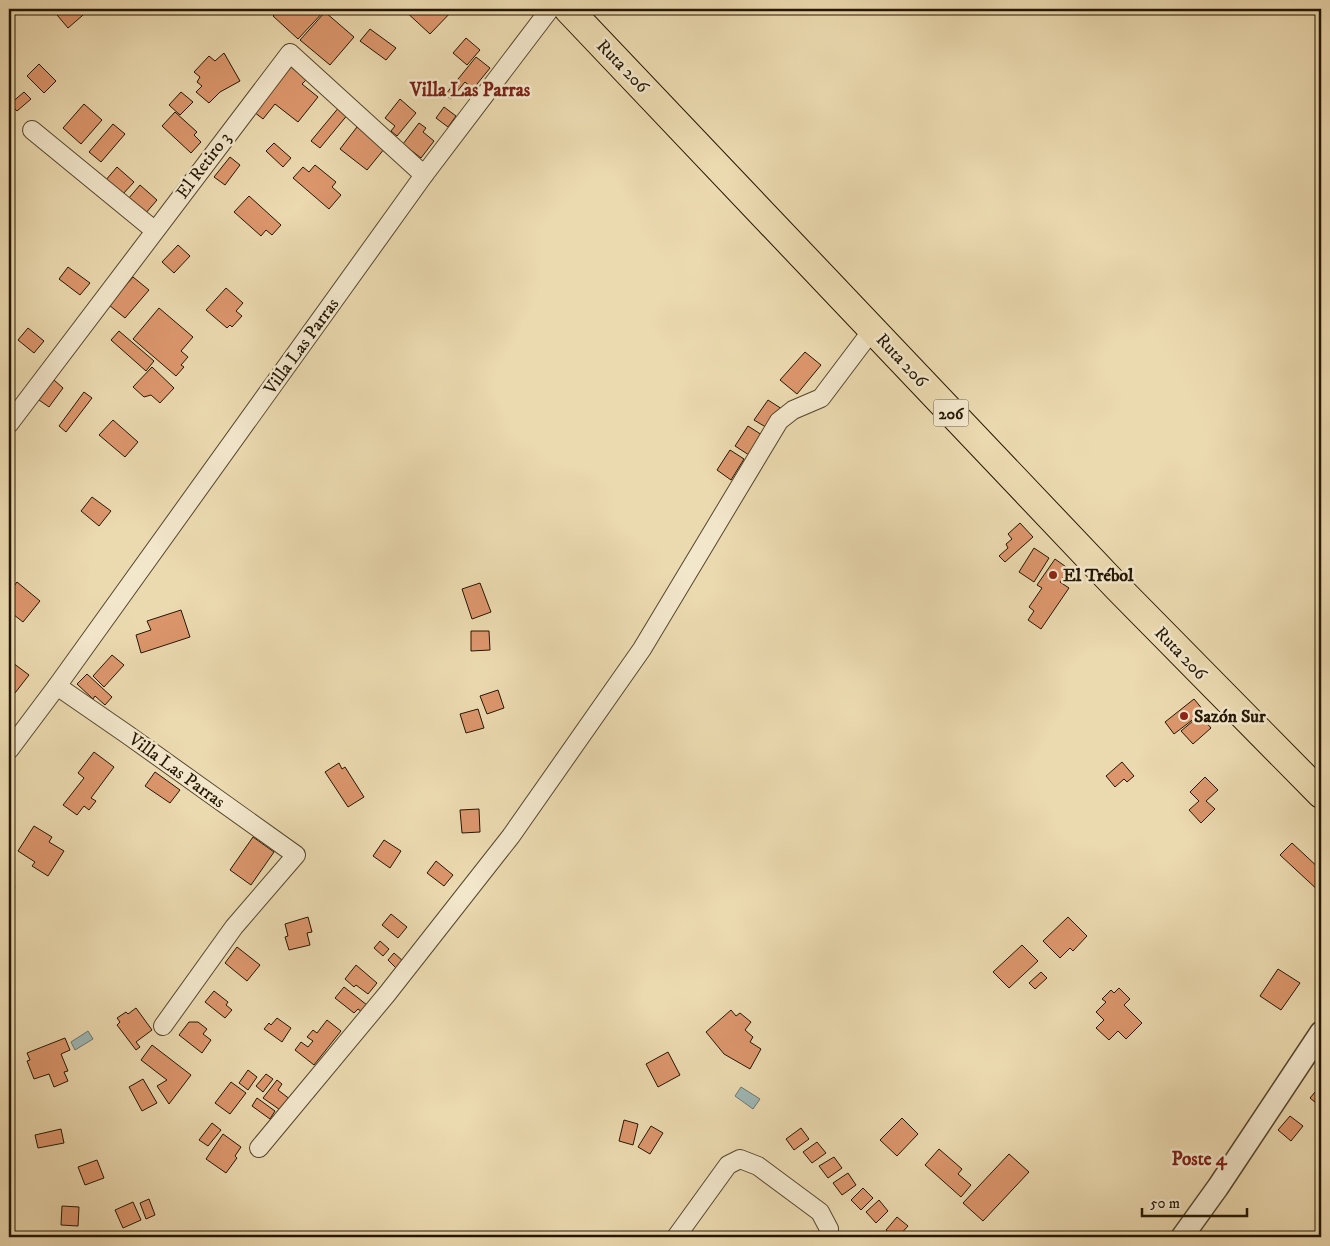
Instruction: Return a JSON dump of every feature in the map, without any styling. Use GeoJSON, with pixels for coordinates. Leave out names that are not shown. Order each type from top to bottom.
{"type":"FeatureCollection","features":[{"type":"Feature","properties":{"kind":"highway","name":"Ruta 206"},"geometry":{"type":"LineString","coordinates":[[568,9],[1124,594],[1321,794]]}},
{"type":"Feature","properties":{"kind":"street","name":"Villa Las Parras"},"geometry":{"type":"LineString","coordinates":[[9,750],[424,175],[550,9]]}},
{"type":"Feature","properties":{"kind":"street","name":"El Retiro 3"},"geometry":{"type":"LineString","coordinates":[[9,424],[154,230],[290,53],[424,175]]}},
{"type":"Feature","properties":{"kind":"street"},"geometry":{"type":"LineString","coordinates":[[32,130],[154,230]]}},
{"type":"Feature","properties":{"kind":"street"},"geometry":{"type":"LineString","coordinates":[[259,1148],[388,994],[511,836],[642,649],[779,421],[793,410],[821,398],[873,329]]}},
{"type":"Feature","properties":{"kind":"street","name":"Villa Las Parras"},"geometry":{"type":"LineString","coordinates":[[57,686],[128,734],[296,855],[234,927],[163,1026]]}},
{"type":"Feature","properties":{"kind":"street"},"geometry":{"type":"LineString","coordinates":[[1182,1237],[1218,1187],[1321,1032]]}},
{"type":"Feature","properties":{"kind":"street"},"geometry":{"type":"LineString","coordinates":[[676,1237],[728,1166],[740,1159],[758,1166],[820,1212],[829,1229],[829,1237]]}},
{"type":"Feature","properties":{"kind":"water"},"geometry":{"type":"Polygon","coordinates":[[[88,1031],[93,1039],[75,1050],[71,1042],[88,1031]]]}},
{"type":"Feature","properties":{"kind":"water"},"geometry":{"type":"Polygon","coordinates":[[[741,1087],[760,1099],[753,1109],[735,1096],[741,1087]]]}},
{"type":"Feature","properties":{"kind":"building"},"geometry":{"type":"Polygon","coordinates":[[[52,9],[90,9],[68,28],[52,9]]]}},
{"type":"Feature","properties":{"kind":"building"},"geometry":{"type":"Polygon","coordinates":[[[280,9],[326,9],[298,39],[273,16],[280,9]]]}},
{"type":"Feature","properties":{"kind":"building"},"geometry":{"type":"Polygon","coordinates":[[[403,9],[454,9],[430,34],[403,9]]]}},
{"type":"Feature","properties":{"kind":"building"},"geometry":{"type":"Polygon","coordinates":[[[325,12],[354,37],[330,65],[300,40],[325,12]]]}},
{"type":"Feature","properties":{"kind":"building"},"geometry":{"type":"Polygon","coordinates":[[[370,29],[396,48],[386,60],[360,41],[370,29]]]}},
{"type":"Feature","properties":{"kind":"building"},"geometry":{"type":"Polygon","coordinates":[[[466,38],[480,50],[467,65],[453,53],[466,38]]]}},
{"type":"Feature","properties":{"kind":"building"},"geometry":{"type":"Polygon","coordinates":[[[224,53],[240,81],[220,92],[209,103],[196,92],[202,86],[197,82],[200,77],[194,72],[209,56],[215,61],[224,53]]]}},
{"type":"Feature","properties":{"kind":"building"},"geometry":{"type":"Polygon","coordinates":[[[476,57],[490,68],[473,89],[465,82],[451,99],[445,95],[476,57]]]}},
{"type":"Feature","properties":{"kind":"building"},"geometry":{"type":"Polygon","coordinates":[[[39,64],[56,81],[44,93],[27,76],[39,64]]]}},
{"type":"Feature","properties":{"kind":"building"},"geometry":{"type":"Polygon","coordinates":[[[291,67],[307,79],[302,84],[318,97],[298,122],[275,104],[263,119],[254,112],[291,67]]]}},
{"type":"Feature","properties":{"kind":"building"},"geometry":{"type":"Polygon","coordinates":[[[24,92],[31,99],[17,111],[10,104],[24,92]]]}},
{"type":"Feature","properties":{"kind":"building"},"geometry":{"type":"Polygon","coordinates":[[[181,92],[193,102],[180,115],[169,105],[181,92]]]}},
{"type":"Feature","properties":{"kind":"building"},"geometry":{"type":"Polygon","coordinates":[[[400,99],[416,113],[397,136],[391,131],[395,126],[385,118],[400,99]]]}},
{"type":"Feature","properties":{"kind":"building"},"geometry":{"type":"Polygon","coordinates":[[[84,104],[102,120],[81,144],[63,128],[84,104]]]}},
{"type":"Feature","properties":{"kind":"building"},"geometry":{"type":"Polygon","coordinates":[[[340,106],[349,113],[320,148],[311,141],[340,106]]]}},
{"type":"Feature","properties":{"kind":"building"},"geometry":{"type":"Polygon","coordinates":[[[444,107],[456,116],[448,127],[436,118],[444,107]]]}},
{"type":"Feature","properties":{"kind":"building"},"geometry":{"type":"Polygon","coordinates":[[[175,112],[197,132],[194,135],[201,142],[191,153],[162,126],[175,112]]]}},
{"type":"Feature","properties":{"kind":"building"},"geometry":{"type":"Polygon","coordinates":[[[419,123],[426,128],[423,132],[434,141],[421,158],[403,144],[419,123]]]}},
{"type":"Feature","properties":{"kind":"building"},"geometry":{"type":"Polygon","coordinates":[[[113,124],[125,134],[101,162],[89,152],[113,124]]]}},
{"type":"Feature","properties":{"kind":"building"},"geometry":{"type":"Polygon","coordinates":[[[357,127],[385,148],[367,170],[340,149],[357,127]]]}},
{"type":"Feature","properties":{"kind":"building"},"geometry":{"type":"Polygon","coordinates":[[[274,143],[291,158],[283,167],[266,151],[274,143]]]}},
{"type":"Feature","properties":{"kind":"building"},"geometry":{"type":"Polygon","coordinates":[[[230,157],[240,165],[225,185],[214,177],[230,157]]]}},
{"type":"Feature","properties":{"kind":"building"},"geometry":{"type":"Polygon","coordinates":[[[315,165],[336,182],[332,187],[341,195],[329,209],[293,178],[303,167],[309,172],[315,165]]]}},
{"type":"Feature","properties":{"kind":"building"},"geometry":{"type":"Polygon","coordinates":[[[117,167],[134,182],[122,195],[105,181],[117,167]]]}},
{"type":"Feature","properties":{"kind":"building"},"geometry":{"type":"Polygon","coordinates":[[[140,185],[157,200],[145,214],[128,199],[140,185]]]}},
{"type":"Feature","properties":{"kind":"building"},"geometry":{"type":"Polygon","coordinates":[[[249,196],[281,225],[272,235],[266,230],[261,236],[234,212],[249,196]]]}},
{"type":"Feature","properties":{"kind":"building"},"geometry":{"type":"Polygon","coordinates":[[[178,245],[190,256],[174,273],[162,262],[178,245]]]}},
{"type":"Feature","properties":{"kind":"building"},"geometry":{"type":"Polygon","coordinates":[[[68,267],[90,283],[80,295],[59,279],[68,267]]]}},
{"type":"Feature","properties":{"kind":"building"},"geometry":{"type":"Polygon","coordinates":[[[133,277],[149,290],[125,318],[109,305],[133,277]]]}},
{"type":"Feature","properties":{"kind":"building"},"geometry":{"type":"Polygon","coordinates":[[[226,288],[243,303],[236,311],[242,316],[232,327],[230,325],[227,328],[206,310],[226,288]]]}},
{"type":"Feature","properties":{"kind":"building"},"geometry":{"type":"Polygon","coordinates":[[[159,308],[193,337],[181,351],[188,357],[181,365],[184,367],[176,376],[133,339],[159,308]]]}},
{"type":"Feature","properties":{"kind":"building"},"geometry":{"type":"Polygon","coordinates":[[[28,328],[44,341],[34,353],[18,340],[28,328]]]}},
{"type":"Feature","properties":{"kind":"building"},"geometry":{"type":"Polygon","coordinates":[[[119,331],[154,361],[146,371],[111,340],[119,331]]]}},
{"type":"Feature","properties":{"kind":"building"},"geometry":{"type":"Polygon","coordinates":[[[805,352],[821,365],[797,394],[780,380],[805,352]]]}},
{"type":"Feature","properties":{"kind":"building"},"geometry":{"type":"Polygon","coordinates":[[[152,367],[174,388],[160,403],[151,395],[144,397],[133,387],[152,367]]]}},
{"type":"Feature","properties":{"kind":"building"},"geometry":{"type":"Polygon","coordinates":[[[54,380],[63,388],[49,407],[39,400],[54,380]]]}},
{"type":"Feature","properties":{"kind":"building"},"geometry":{"type":"Polygon","coordinates":[[[84,392],[92,398],[66,432],[59,426],[84,392]]]}},
{"type":"Feature","properties":{"kind":"building"},"geometry":{"type":"Polygon","coordinates":[[[768,400],[782,409],[769,429],[754,420],[768,400]]]}},
{"type":"Feature","properties":{"kind":"building"},"geometry":{"type":"Polygon","coordinates":[[[113,420],[138,442],[125,457],[99,435],[113,420]]]}},
{"type":"Feature","properties":{"kind":"building"},"geometry":{"type":"Polygon","coordinates":[[[748,426],[762,435],[749,455],[735,446],[748,426]]]}},
{"type":"Feature","properties":{"kind":"building"},"geometry":{"type":"Polygon","coordinates":[[[730,450],[744,459],[731,480],[717,470],[730,450]]]}},
{"type":"Feature","properties":{"kind":"building"},"geometry":{"type":"Polygon","coordinates":[[[92,497],[111,511],[99,526],[81,511],[92,497]]]}},
{"type":"Feature","properties":{"kind":"building"},"geometry":{"type":"Polygon","coordinates":[[[1020,523],[1033,537],[1005,562],[999,556],[1008,548],[1006,544],[1012,539],[1008,534],[1020,523]]]}},
{"type":"Feature","properties":{"kind":"building"},"geometry":{"type":"Polygon","coordinates":[[[1034,548],[1049,558],[1034,582],[1019,572],[1034,548]]]}},
{"type":"Feature","properties":{"kind":"building"},"geometry":{"type":"Polygon","coordinates":[[[1055,559],[1069,569],[1060,582],[1069,588],[1041,629],[1028,620],[1034,611],[1029,607],[1042,588],[1037,585],[1055,559]]]}},
{"type":"Feature","properties":{"kind":"building"},"geometry":{"type":"Polygon","coordinates":[[[9,582],[14,586],[17,582],[40,601],[23,622],[9,611],[9,582]]]}},
{"type":"Feature","properties":{"kind":"building"},"geometry":{"type":"Polygon","coordinates":[[[480,583],[491,612],[472,619],[462,589],[480,583]]]}},
{"type":"Feature","properties":{"kind":"building"},"geometry":{"type":"Polygon","coordinates":[[[181,610],[190,637],[141,653],[136,635],[151,630],[147,621],[181,610]]]}},
{"type":"Feature","properties":{"kind":"building"},"geometry":{"type":"Polygon","coordinates":[[[471,631],[489,631],[490,650],[471,651],[471,631]]]}},
{"type":"Feature","properties":{"kind":"building"},"geometry":{"type":"Polygon","coordinates":[[[112,655],[124,665],[104,687],[93,676],[112,655]]]}},
{"type":"Feature","properties":{"kind":"building"},"geometry":{"type":"Polygon","coordinates":[[[9,660],[29,675],[15,693],[12,692],[9,696],[9,660]]]}},
{"type":"Feature","properties":{"kind":"building"},"geometry":{"type":"Polygon","coordinates":[[[87,674],[112,697],[105,705],[95,696],[93,699],[77,684],[87,674]]]}},
{"type":"Feature","properties":{"kind":"building"},"geometry":{"type":"Polygon","coordinates":[[[498,690],[504,708],[487,714],[480,696],[498,690]]]}},
{"type":"Feature","properties":{"kind":"building","name":"Sazón Sur"},"geometry":{"type":"Polygon","coordinates":[[[1194,699],[1204,711],[1174,734],[1165,722],[1194,699]]]}},
{"type":"Feature","properties":{"kind":"building"},"geometry":{"type":"Polygon","coordinates":[[[478,709],[484,728],[466,733],[460,714],[478,709]]]}},
{"type":"Feature","properties":{"kind":"building"},"geometry":{"type":"Polygon","coordinates":[[[1200,715],[1211,728],[1193,744],[1181,731],[1200,715]]]}},
{"type":"Feature","properties":{"kind":"building"},"geometry":{"type":"Polygon","coordinates":[[[94,752],[114,767],[91,798],[96,801],[89,810],[84,806],[77,815],[63,805],[84,778],[78,773],[94,752]]]}},
{"type":"Feature","properties":{"kind":"building"},"geometry":{"type":"Polygon","coordinates":[[[1122,762],[1134,776],[1127,782],[1124,779],[1115,787],[1106,776],[1122,762]]]}},
{"type":"Feature","properties":{"kind":"building"},"geometry":{"type":"Polygon","coordinates":[[[339,763],[342,769],[345,767],[364,797],[348,807],[325,772],[339,763]]]}},
{"type":"Feature","properties":{"kind":"building"},"geometry":{"type":"Polygon","coordinates":[[[155,772],[180,790],[170,803],[145,786],[155,772]]]}},
{"type":"Feature","properties":{"kind":"building"},"geometry":{"type":"Polygon","coordinates":[[[1205,777],[1218,790],[1206,801],[1215,809],[1201,823],[1189,810],[1199,801],[1190,792],[1205,777]]]}},
{"type":"Feature","properties":{"kind":"building"},"geometry":{"type":"Polygon","coordinates":[[[479,809],[480,832],[462,833],[460,810],[479,809]]]}},
{"type":"Feature","properties":{"kind":"building"},"geometry":{"type":"Polygon","coordinates":[[[34,826],[52,837],[49,842],[64,851],[48,876],[32,866],[35,862],[18,851],[34,826]]]}},
{"type":"Feature","properties":{"kind":"building"},"geometry":{"type":"Polygon","coordinates":[[[253,837],[274,852],[251,885],[230,870],[253,837]]]}},
{"type":"Feature","properties":{"kind":"building"},"geometry":{"type":"Polygon","coordinates":[[[384,840],[401,851],[390,868],[373,856],[384,840]]]}},
{"type":"Feature","properties":{"kind":"building"},"geometry":{"type":"Polygon","coordinates":[[[1292,843],[1321,870],[1321,893],[1280,855],[1292,843]]]}},
{"type":"Feature","properties":{"kind":"building"},"geometry":{"type":"Polygon","coordinates":[[[436,861],[453,875],[444,886],[427,873],[436,861]]]}},
{"type":"Feature","properties":{"kind":"building"},"geometry":{"type":"Polygon","coordinates":[[[9,875],[15,887],[9,890],[9,875]]]}},
{"type":"Feature","properties":{"kind":"building"},"geometry":{"type":"Polygon","coordinates":[[[391,914],[407,927],[398,938],[382,925],[391,914]]]}},
{"type":"Feature","properties":{"kind":"building"},"geometry":{"type":"Polygon","coordinates":[[[308,917],[312,932],[307,933],[310,945],[289,950],[285,937],[288,936],[285,924],[308,917]]]}},
{"type":"Feature","properties":{"kind":"building"},"geometry":{"type":"Polygon","coordinates":[[[1068,917],[1087,936],[1073,951],[1070,948],[1060,958],[1043,941],[1068,917]]]}},
{"type":"Feature","properties":{"kind":"building"},"geometry":{"type":"Polygon","coordinates":[[[380,941],[389,949],[383,956],[374,948],[380,941]]]}},
{"type":"Feature","properties":{"kind":"building"},"geometry":{"type":"Polygon","coordinates":[[[1022,945],[1038,961],[1009,988],[993,972],[1022,945]]]}},
{"type":"Feature","properties":{"kind":"building"},"geometry":{"type":"Polygon","coordinates":[[[237,947],[260,965],[247,981],[225,963],[237,947]]]}},
{"type":"Feature","properties":{"kind":"building"},"geometry":{"type":"Polygon","coordinates":[[[394,953],[403,961],[396,968],[388,960],[394,953]]]}},
{"type":"Feature","properties":{"kind":"building"},"geometry":{"type":"Polygon","coordinates":[[[356,965],[377,983],[368,994],[356,985],[354,987],[345,979],[356,965]]]}},
{"type":"Feature","properties":{"kind":"building"},"geometry":{"type":"Polygon","coordinates":[[[1278,969],[1300,983],[1281,1010],[1260,996],[1278,969]]]}},
{"type":"Feature","properties":{"kind":"building"},"geometry":{"type":"Polygon","coordinates":[[[1041,972],[1047,978],[1035,989],[1029,983],[1041,972]]]}},
{"type":"Feature","properties":{"kind":"building"},"geometry":{"type":"Polygon","coordinates":[[[344,987],[367,1005],[362,1012],[358,1009],[354,1013],[335,998],[344,987]]]}},
{"type":"Feature","properties":{"kind":"building"},"geometry":{"type":"Polygon","coordinates":[[[1119,988],[1130,999],[1124,1005],[1142,1023],[1126,1039],[1118,1031],[1109,1040],[1096,1028],[1104,1020],[1096,1012],[1106,1002],[1102,999],[1111,990],[1114,993],[1119,988]]]}},
{"type":"Feature","properties":{"kind":"building"},"geometry":{"type":"Polygon","coordinates":[[[214,991],[228,1002],[226,1005],[232,1010],[225,1018],[205,1002],[214,991]]]}},
{"type":"Feature","properties":{"kind":"building"},"geometry":{"type":"Polygon","coordinates":[[[136,1008],[152,1030],[136,1042],[140,1047],[136,1050],[117,1025],[120,1022],[117,1018],[126,1012],[128,1014],[136,1008]]]}},
{"type":"Feature","properties":{"kind":"building"},"geometry":{"type":"Polygon","coordinates":[[[731,1010],[736,1016],[740,1013],[751,1022],[745,1030],[753,1037],[750,1042],[761,1049],[750,1069],[724,1054],[706,1032],[731,1010]]]}},
{"type":"Feature","properties":{"kind":"building"},"geometry":{"type":"Polygon","coordinates":[[[277,1018],[291,1028],[282,1042],[264,1029],[277,1018]]]}},
{"type":"Feature","properties":{"kind":"building"},"geometry":{"type":"Polygon","coordinates":[[[327,1020],[341,1031],[314,1065],[295,1050],[301,1042],[308,1047],[313,1041],[307,1037],[313,1030],[317,1033],[327,1020]]]}},
{"type":"Feature","properties":{"kind":"building"},"geometry":{"type":"Polygon","coordinates":[[[189,1022],[198,1022],[207,1029],[203,1034],[211,1040],[202,1053],[179,1035],[189,1022]]]}},
{"type":"Feature","properties":{"kind":"building"},"geometry":{"type":"Polygon","coordinates":[[[65,1038],[70,1050],[61,1054],[68,1071],[64,1072],[68,1081],[54,1087],[49,1074],[34,1079],[27,1061],[30,1060],[27,1053],[65,1038]]]}},
{"type":"Feature","properties":{"kind":"building"},"geometry":{"type":"Polygon","coordinates":[[[152,1045],[191,1075],[169,1104],[157,1086],[167,1080],[141,1060],[152,1045]]]}},
{"type":"Feature","properties":{"kind":"building"},"geometry":{"type":"Polygon","coordinates":[[[668,1052],[680,1075],[658,1087],[646,1064],[668,1052]]]}},
{"type":"Feature","properties":{"kind":"building"},"geometry":{"type":"Polygon","coordinates":[[[248,1070],[257,1077],[248,1090],[239,1083],[248,1070]]]}},
{"type":"Feature","properties":{"kind":"building"},"geometry":{"type":"Polygon","coordinates":[[[266,1074],[273,1079],[263,1092],[256,1086],[266,1074]]]}},
{"type":"Feature","properties":{"kind":"building"},"geometry":{"type":"Polygon","coordinates":[[[143,1079],[157,1103],[142,1111],[129,1087],[143,1079]]]}},
{"type":"Feature","properties":{"kind":"building"},"geometry":{"type":"Polygon","coordinates":[[[277,1080],[282,1084],[278,1090],[291,1100],[283,1112],[263,1098],[277,1080]]]}},
{"type":"Feature","properties":{"kind":"building"},"geometry":{"type":"Polygon","coordinates":[[[231,1082],[246,1093],[230,1114],[215,1103],[231,1082]]]}},
{"type":"Feature","properties":{"kind":"building"},"geometry":{"type":"Polygon","coordinates":[[[1321,1085],[1321,1107],[1310,1098],[1321,1085]]]}},
{"type":"Feature","properties":{"kind":"building"},"geometry":{"type":"Polygon","coordinates":[[[257,1098],[275,1111],[270,1119],[252,1106],[257,1098]]]}},
{"type":"Feature","properties":{"kind":"building"},"geometry":{"type":"Polygon","coordinates":[[[1290,1116],[1303,1126],[1291,1141],[1278,1130],[1290,1116]]]}},
{"type":"Feature","properties":{"kind":"building"},"geometry":{"type":"Polygon","coordinates":[[[902,1118],[918,1134],[897,1156],[880,1140],[902,1118]]]}},
{"type":"Feature","properties":{"kind":"building"},"geometry":{"type":"Polygon","coordinates":[[[624,1120],[638,1124],[633,1145],[619,1141],[624,1120]]]}},
{"type":"Feature","properties":{"kind":"building"},"geometry":{"type":"Polygon","coordinates":[[[212,1123],[221,1130],[208,1146],[199,1140],[212,1123]]]}},
{"type":"Feature","properties":{"kind":"building"},"geometry":{"type":"Polygon","coordinates":[[[651,1126],[663,1133],[650,1154],[638,1147],[651,1126]]]}},
{"type":"Feature","properties":{"kind":"building"},"geometry":{"type":"Polygon","coordinates":[[[801,1128],[809,1139],[794,1150],[786,1139],[801,1128]]]}},
{"type":"Feature","properties":{"kind":"building"},"geometry":{"type":"Polygon","coordinates":[[[61,1129],[64,1143],[38,1148],[35,1135],[61,1129]]]}},
{"type":"Feature","properties":{"kind":"building"},"geometry":{"type":"Polygon","coordinates":[[[223,1134],[241,1147],[235,1156],[237,1158],[226,1173],[206,1159],[223,1134]]]}},
{"type":"Feature","properties":{"kind":"building"},"geometry":{"type":"Polygon","coordinates":[[[817,1142],[826,1153],[812,1163],[803,1152],[817,1142]]]}},
{"type":"Feature","properties":{"kind":"building"},"geometry":{"type":"Polygon","coordinates":[[[939,1149],[962,1169],[958,1174],[971,1185],[961,1197],[925,1165],[939,1149]]]}},
{"type":"Feature","properties":{"kind":"building"},"geometry":{"type":"Polygon","coordinates":[[[1009,1154],[1029,1172],[983,1221],[963,1203],[1009,1154]]]}},
{"type":"Feature","properties":{"kind":"building"},"geometry":{"type":"Polygon","coordinates":[[[834,1157],[842,1168],[828,1178],[819,1166],[834,1157]]]}},
{"type":"Feature","properties":{"kind":"building"},"geometry":{"type":"Polygon","coordinates":[[[97,1160],[104,1178],[85,1185],[78,1167],[97,1160]]]}},
{"type":"Feature","properties":{"kind":"building"},"geometry":{"type":"Polygon","coordinates":[[[848,1173],[856,1185],[842,1195],[833,1183],[848,1173]]]}},
{"type":"Feature","properties":{"kind":"building"},"geometry":{"type":"Polygon","coordinates":[[[863,1188],[873,1198],[861,1210],[851,1200],[863,1188]]]}},
{"type":"Feature","properties":{"kind":"building"},"geometry":{"type":"Polygon","coordinates":[[[149,1199],[155,1215],[146,1219],[140,1203],[149,1199]]]}},
{"type":"Feature","properties":{"kind":"building"},"geometry":{"type":"Polygon","coordinates":[[[879,1200],[888,1211],[876,1223],[866,1212],[879,1200]]]}},
{"type":"Feature","properties":{"kind":"building"},"geometry":{"type":"Polygon","coordinates":[[[133,1202],[141,1220],[123,1228],[115,1210],[133,1202]]]}},
{"type":"Feature","properties":{"kind":"building"},"geometry":{"type":"Polygon","coordinates":[[[62,1206],[79,1207],[78,1226],[61,1225],[62,1206]]]}},
{"type":"Feature","properties":{"kind":"building"},"geometry":{"type":"Polygon","coordinates":[[[897,1217],[908,1226],[898,1237],[894,1237],[886,1230],[897,1217]]]}},
{"type":"Feature","properties":{"kind":"place","name":"El Trébol"},"geometry":{"type":"Point","coordinates":[1053,575]}},
{"type":"Feature","properties":{"kind":"place","name":"Sazón Sur"},"geometry":{"type":"Point","coordinates":[1184,716]}},
{"type":"Feature","properties":{"kind":"district","name":"Villa Las Parras"},"geometry":{"type":"Point","coordinates":[470,89]}},
{"type":"Feature","properties":{"kind":"district","name":"Poste 4"},"geometry":{"type":"Point","coordinates":[1199,1158]}}]}
